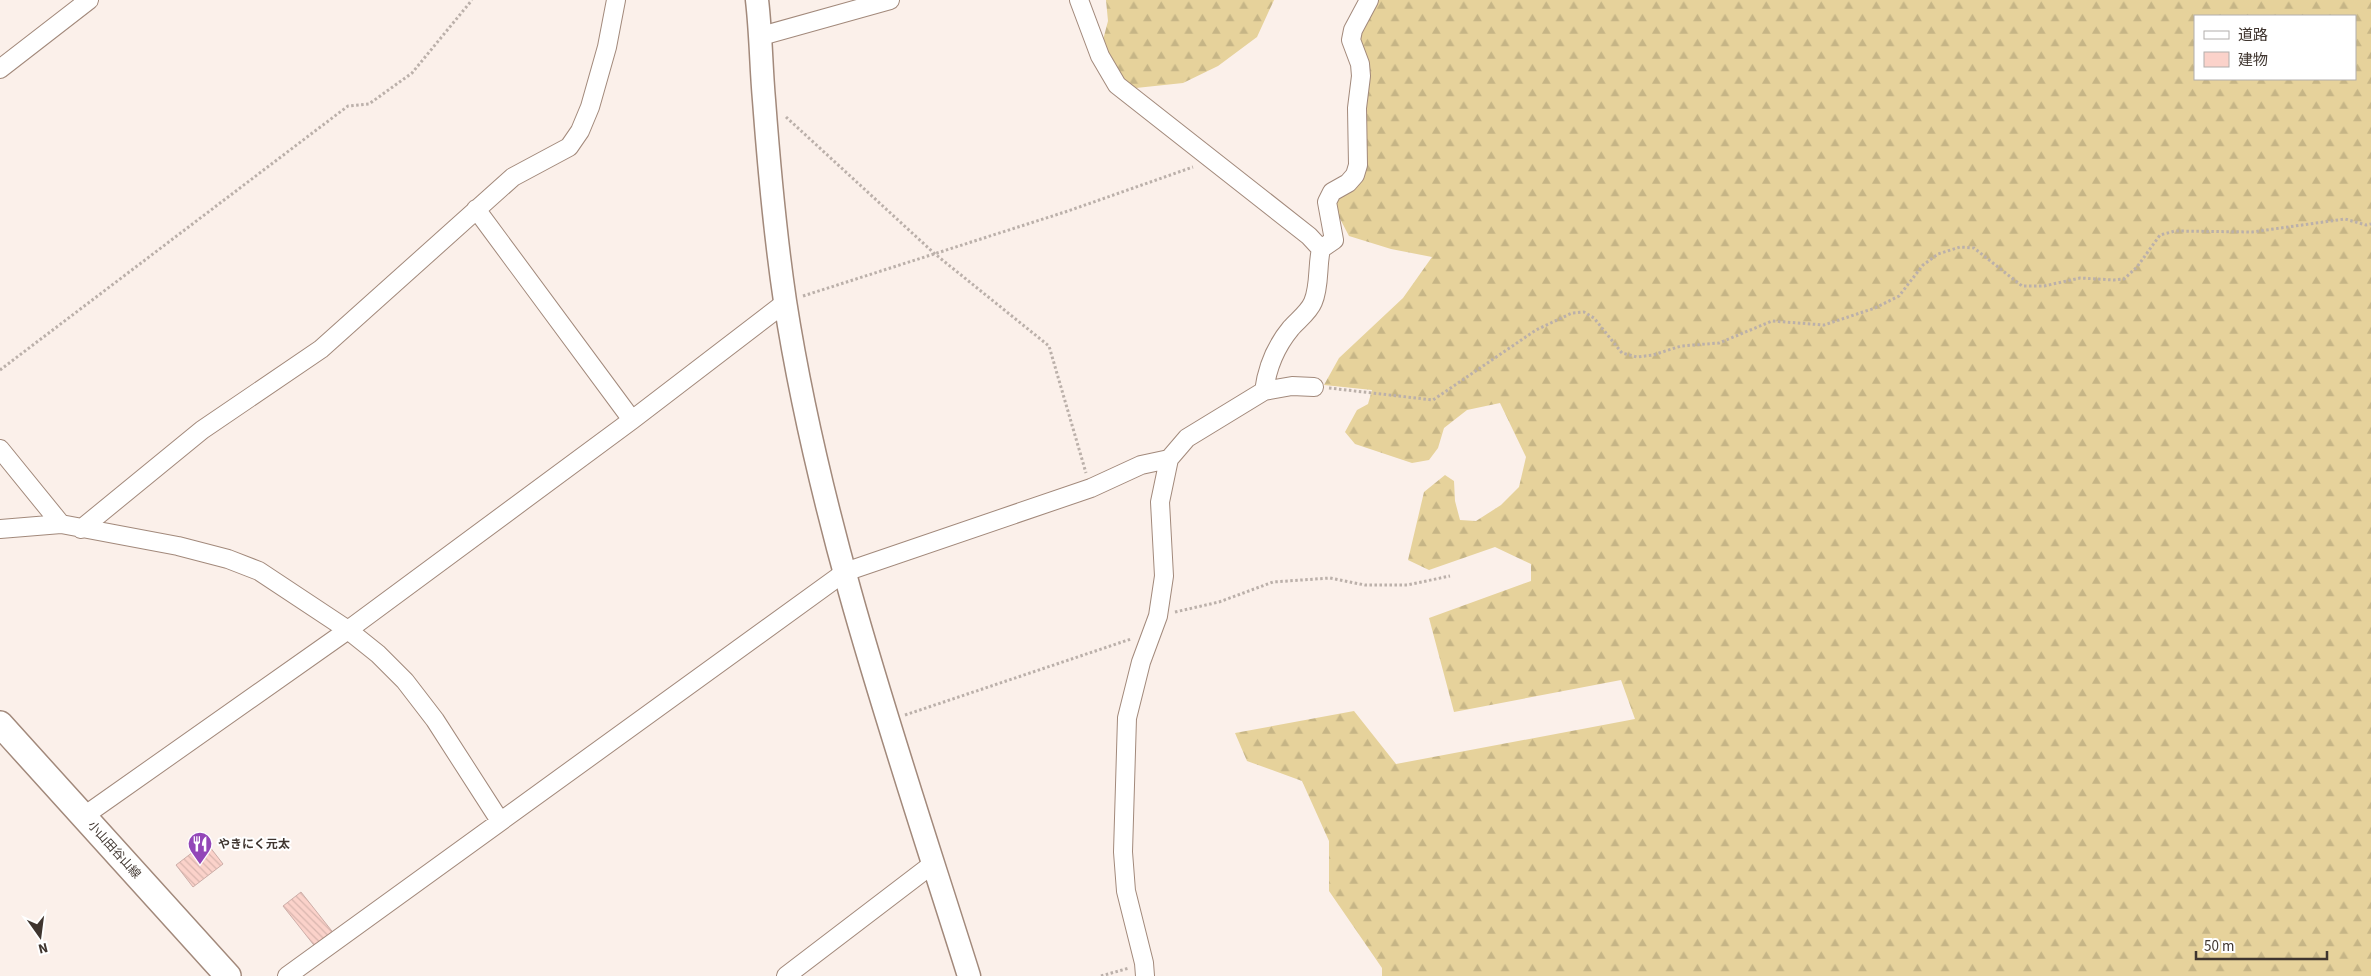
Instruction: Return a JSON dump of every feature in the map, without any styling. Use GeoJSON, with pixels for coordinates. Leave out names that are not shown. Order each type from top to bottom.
{"type":"FeatureCollection","features":[{"type":"Feature","properties":{"kind":"main road","name":"小山田谷山線"},"geometry":{"type":"LineString","coordinates":[[0,724],[228,976]]}},
{"type":"Feature","properties":{"kind":"street"},"geometry":{"type":"LineString","coordinates":[[0,69],[89,0]]}},
{"type":"Feature","properties":{"kind":"street"},"geometry":{"type":"LineString","coordinates":[[81,529],[202,430],[321,349],[476,208],[513,177],[568,147],[580,131],[590,107],[607,47],[616,0]]}},
{"type":"Feature","properties":{"kind":"street"},"geometry":{"type":"LineString","coordinates":[[757,0],[771,185],[786,302],[807,414],[845,572],[887,721],[969,976]]}},
{"type":"Feature","properties":{"kind":"street"},"geometry":{"type":"LineString","coordinates":[[761,36],[890,0]]}},
{"type":"Feature","properties":{"kind":"street"},"geometry":{"type":"LineString","coordinates":[[1079,0],[1100,56],[1117,85],[1309,236],[1322,249]]}},
{"type":"Feature","properties":{"kind":"street"},"geometry":{"type":"LineString","coordinates":[[1264,391],[1266,376],[1275,351],[1290,329],[1312,304],[1316,290],[1317,267],[1322,249],[1334,240],[1327,202],[1332,192],[1348,183],[1355,175],[1358,165],[1357,108],[1361,76],[1360,64],[1350,40],[1353,30],[1369,0]]}},
{"type":"Feature","properties":{"kind":"street"},"geometry":{"type":"LineString","coordinates":[[476,208],[632,420]]}},
{"type":"Feature","properties":{"kind":"street"},"geometry":{"type":"LineString","coordinates":[[84,816],[348,630],[632,420],[786,302]]}},
{"type":"Feature","properties":{"kind":"street"},"geometry":{"type":"LineString","coordinates":[[1145,970],[1126,891],[1123,852],[1128,718],[1142,662],[1156,624],[1164,576],[1160,502],[1169,459],[1187,438],[1264,391],[1292,386],[1314,387]]}},
{"type":"Feature","properties":{"kind":"street"},"geometry":{"type":"LineString","coordinates":[[0,449],[61,524]]}},
{"type":"Feature","properties":{"kind":"street"},"geometry":{"type":"LineString","coordinates":[[287,976],[845,572],[1091,488],[1141,465],[1169,459]]}},
{"type":"Feature","properties":{"kind":"street"},"geometry":{"type":"LineString","coordinates":[[0,529],[61,524],[178,546],[228,559],[259,571],[348,630],[378,654],[405,681],[435,720],[500,821]]}},
{"type":"Feature","properties":{"kind":"street"},"geometry":{"type":"LineString","coordinates":[[786,976],[934,863]]}},
{"type":"Feature","properties":{"kind":"path"},"geometry":{"type":"LineString","coordinates":[[0,370],[348,106],[369,104],[412,73],[472,0]]}},
{"type":"Feature","properties":{"kind":"path"},"geometry":{"type":"LineString","coordinates":[[764,97],[935,254],[1050,346],[1091,488]]}},
{"type":"Feature","properties":{"kind":"path"},"geometry":{"type":"LineString","coordinates":[[786,302],[935,254],[1211,160]]}},
{"type":"Feature","properties":{"kind":"path"},"geometry":{"type":"LineString","coordinates":[[1314,387],[1433,400],[1536,330],[1572,313],[1584,312],[1594,318],[1622,353],[1637,357],[1653,355],[1681,346],[1719,343],[1772,321],[1824,325],[1875,308],[1898,296],[1923,265],[1938,254],[1960,247],[1974,248],[2022,286],[2044,286],[2080,278],[2124,279],[2137,267],[2160,235],[2175,231],[2252,232],[2345,219],[2371,225]]}},
{"type":"Feature","properties":{"kind":"path"},"geometry":{"type":"LineString","coordinates":[[887,721],[1274,582],[1330,578],[1365,585],[1407,585],[1450,576]]}},
{"type":"Feature","properties":{"kind":"path"},"geometry":{"type":"LineString","coordinates":[[1101,976],[1145,970]]}},
{"type":"Feature","properties":{"kind":"green space"},"geometry":{"type":"Polygon","coordinates":[[[1106,0],[1274,0],[1257,37],[1218,66],[1183,83],[1136,88],[1119,83],[1103,40],[1108,21],[1106,0]]]}},
{"type":"Feature","properties":{"kind":"green space"},"geometry":{"type":"Polygon","coordinates":[[[1377,0],[2371,0],[2371,976],[1382,976],[1382,968],[1329,891],[1329,841],[1302,781],[1247,761],[1235,733],[1354,711],[1396,764],[1635,719],[1621,680],[1454,712],[1429,618],[1531,581],[1531,564],[1495,547],[1429,570],[1408,560],[1424,492],[1445,475],[1454,481],[1455,501],[1460,520],[1476,521],[1501,505],[1519,487],[1526,457],[1500,403],[1467,410],[1444,428],[1438,448],[1429,460],[1412,463],[1355,444],[1345,432],[1357,410],[1368,404],[1372,390],[1324,385],[1339,358],[1403,298],[1432,257],[1391,249],[1349,236],[1337,213],[1337,199],[1354,187],[1359,31],[1377,0]]]}},
{"type":"Feature","properties":{"kind":"building","name":"やきにく元太"},"geometry":{"type":"Polygon","coordinates":[[[206,842],[223,864],[193,887],[176,865],[206,842]]]}},
{"type":"Feature","properties":{"kind":"building"},"geometry":{"type":"Polygon","coordinates":[[[301,892],[335,935],[317,949],[283,906],[301,892]]]}},
{"type":"Feature","properties":{"kind":"place","name":"やきにく元太"},"geometry":{"type":"Point","coordinates":[200,865]}}]}
